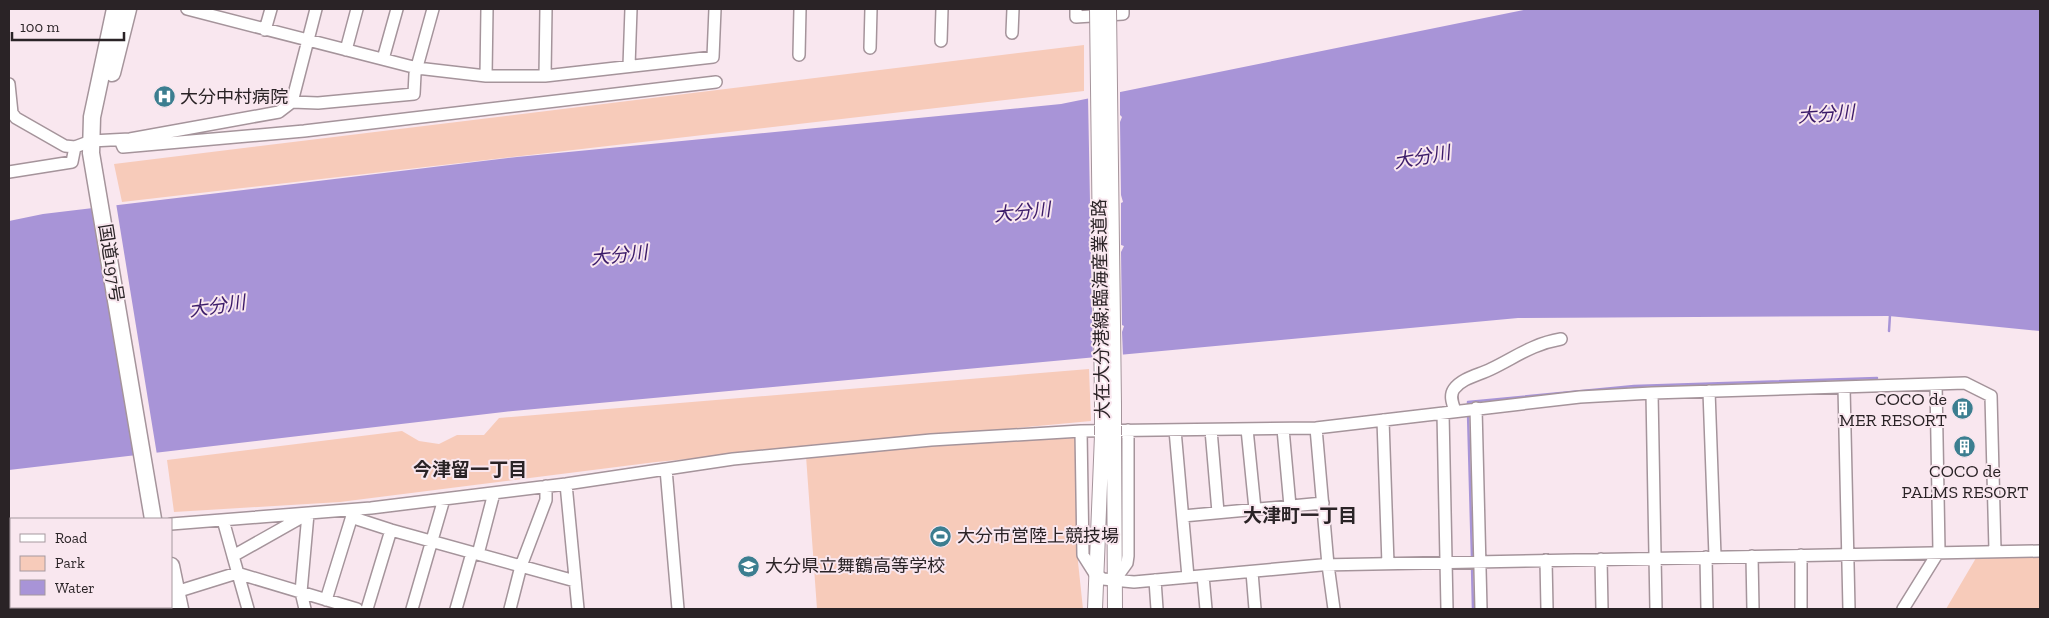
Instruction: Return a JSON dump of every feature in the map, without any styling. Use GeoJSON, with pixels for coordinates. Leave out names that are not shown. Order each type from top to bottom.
{"type":"FeatureCollection","features":[{"type":"Feature","properties":{"kind":"highway","name":"国道197号"},"geometry":{"type":"LineString","coordinates":[[115,9],[97,87],[96,141],[154,509]]}},
{"type":"Feature","properties":{"kind":"highway","name":"国道197号"},"geometry":{"type":"LineString","coordinates":[[96,141],[128,9]]}},
{"type":"Feature","properties":{"kind":"highway"},"geometry":{"type":"LineString","coordinates":[[172,571],[180,609]]}},
{"type":"Feature","properties":{"kind":"main road","name":"大在大分港線;臨海産業道路"},"geometry":{"type":"LineString","coordinates":[[1097,9],[1108,404],[1112,431],[1115,609]]}},
{"type":"Feature","properties":{"kind":"main road","name":"大在大分港線;臨海産業道路"},"geometry":{"type":"LineString","coordinates":[[1108,404],[1110,9]]}},
{"type":"Feature","properties":{"kind":"main road","name":"大在大分港線;臨海産業道路"},"geometry":{"type":"LineString","coordinates":[[1095,609],[1095,574],[1112,431]]}},
{"type":"Feature","properties":{"kind":"street"},"geometry":{"type":"LineString","coordinates":[[190,9],[226,14],[265,30],[417,68],[486,76],[545,76],[713,57],[714,9]]}},
{"type":"Feature","properties":{"kind":"street"},"geometry":{"type":"LineString","coordinates":[[265,30],[271,9]]}},
{"type":"Feature","properties":{"kind":"street"},"geometry":{"type":"LineString","coordinates":[[9,84],[10,113],[65,146],[75,147],[96,141],[120,140],[279,112],[292,102],[316,9]]}},
{"type":"Feature","properties":{"kind":"street"},"geometry":{"type":"LineString","coordinates":[[346,50],[357,9]]}},
{"type":"Feature","properties":{"kind":"street"},"geometry":{"type":"LineString","coordinates":[[383,59],[397,9]]}},
{"type":"Feature","properties":{"kind":"street"},"geometry":{"type":"LineString","coordinates":[[292,102],[318,103],[414,94],[417,68],[433,9]]}},
{"type":"Feature","properties":{"kind":"street"},"geometry":{"type":"LineString","coordinates":[[486,76],[487,9]]}},
{"type":"Feature","properties":{"kind":"street"},"geometry":{"type":"LineString","coordinates":[[545,76],[546,9]]}},
{"type":"Feature","properties":{"kind":"street"},"geometry":{"type":"LineString","coordinates":[[629,66],[631,9]]}},
{"type":"Feature","properties":{"kind":"street"},"geometry":{"type":"LineString","coordinates":[[799,55],[800,9]]}},
{"type":"Feature","properties":{"kind":"street"},"geometry":{"type":"LineString","coordinates":[[870,48],[871,9]]}},
{"type":"Feature","properties":{"kind":"street"},"geometry":{"type":"LineString","coordinates":[[941,41],[942,9]]}},
{"type":"Feature","properties":{"kind":"street"},"geometry":{"type":"LineString","coordinates":[[1012,33],[1013,9]]}},
{"type":"Feature","properties":{"kind":"street"},"geometry":{"type":"LineString","coordinates":[[1076,9],[1076,17],[1084,17],[1123,14],[1123,9]]}},
{"type":"Feature","properties":{"kind":"street"},"geometry":{"type":"LineString","coordinates":[[120,140],[123,146],[153,145],[304,131],[716,82]]}},
{"type":"Feature","properties":{"kind":"street"},"geometry":{"type":"LineString","coordinates":[[9,172],[72,162],[75,147]]}},
{"type":"Feature","properties":{"kind":"street"},"geometry":{"type":"LineString","coordinates":[[1482,609],[1475,562],[1467,410],[1451,397],[1453,390],[1460,384],[1492,369],[1530,347],[1561,338]]}},
{"type":"Feature","properties":{"kind":"street"},"geometry":{"type":"LineString","coordinates":[[1903,609],[1939,551],[1936,384]]}},
{"type":"Feature","properties":{"kind":"street"},"geometry":{"type":"LineString","coordinates":[[172,524],[308,514],[350,513],[804,450],[1081,431],[1316,428],[1580,397],[1709,391],[1965,384],[1991,396],[1995,550]]}},
{"type":"Feature","properties":{"kind":"street"},"geometry":{"type":"LineString","coordinates":[[1844,387],[1849,609]]}},
{"type":"Feature","properties":{"kind":"street"},"geometry":{"type":"LineString","coordinates":[[1707,609],[1711,557],[1709,391]]}},
{"type":"Feature","properties":{"kind":"street"},"geometry":{"type":"LineString","coordinates":[[1652,393],[1656,609]]}},
{"type":"Feature","properties":{"kind":"street"},"geometry":{"type":"LineString","coordinates":[[1443,413],[1448,609]]}},
{"type":"Feature","properties":{"kind":"street"},"geometry":{"type":"LineString","coordinates":[[1383,420],[1388,564]]}},
{"type":"Feature","properties":{"kind":"street"},"geometry":{"type":"LineString","coordinates":[[1316,428],[1328,565],[1334,609]]}},
{"type":"Feature","properties":{"kind":"street"},"geometry":{"type":"LineString","coordinates":[[1247,429],[1255,509]]}},
{"type":"Feature","properties":{"kind":"street"},"geometry":{"type":"LineString","coordinates":[[1283,429],[1290,506]]}},
{"type":"Feature","properties":{"kind":"street"},"geometry":{"type":"LineString","coordinates":[[1175,430],[1188,577]]}},
{"type":"Feature","properties":{"kind":"street"},"geometry":{"type":"LineString","coordinates":[[1210,430],[1218,512]]}},
{"type":"Feature","properties":{"kind":"street"},"geometry":{"type":"LineString","coordinates":[[1081,431],[1083,555],[1095,574],[1103,579],[1114,581],[1155,580],[1328,565],[1939,551],[2040,551]]}},
{"type":"Feature","properties":{"kind":"street"},"geometry":{"type":"LineString","coordinates":[[666,469],[678,609]]}},
{"type":"Feature","properties":{"kind":"street"},"geometry":{"type":"LineString","coordinates":[[566,484],[578,609]]}},
{"type":"Feature","properties":{"kind":"street"},"geometry":{"type":"LineString","coordinates":[[510,609],[521,566],[546,500],[546,486]]}},
{"type":"Feature","properties":{"kind":"street"},"geometry":{"type":"LineString","coordinates":[[456,609],[494,493]]}},
{"type":"Feature","properties":{"kind":"street"},"geometry":{"type":"LineString","coordinates":[[412,609],[444,499]]}},
{"type":"Feature","properties":{"kind":"street"},"geometry":{"type":"LineString","coordinates":[[1183,516],[1323,503]]}},
{"type":"Feature","properties":{"kind":"street"},"geometry":{"type":"LineString","coordinates":[[350,513],[391,530],[575,581]]}},
{"type":"Feature","properties":{"kind":"street"},"geometry":{"type":"LineString","coordinates":[[326,600],[350,513]]}},
{"type":"Feature","properties":{"kind":"street"},"geometry":{"type":"LineString","coordinates":[[233,556],[308,514]]}},
{"type":"Feature","properties":{"kind":"street"},"geometry":{"type":"LineString","coordinates":[[305,609],[301,592],[308,514]]}},
{"type":"Feature","properties":{"kind":"street"},"geometry":{"type":"LineString","coordinates":[[223,520],[248,609]]}},
{"type":"Feature","properties":{"kind":"street"},"geometry":{"type":"LineString","coordinates":[[367,609],[391,530]]}},
{"type":"Feature","properties":{"kind":"street"},"geometry":{"type":"LineString","coordinates":[[1801,555],[1801,609]]}},
{"type":"Feature","properties":{"kind":"street"},"geometry":{"type":"LineString","coordinates":[[1752,556],[1753,609]]}},
{"type":"Feature","properties":{"kind":"street"},"geometry":{"type":"LineString","coordinates":[[1601,559],[1602,609]]}},
{"type":"Feature","properties":{"kind":"street"},"geometry":{"type":"LineString","coordinates":[[1546,560],[1547,609]]}},
{"type":"Feature","properties":{"kind":"street"},"geometry":{"type":"LineString","coordinates":[[1252,572],[1255,609]]}},
{"type":"Feature","properties":{"kind":"street"},"geometry":{"type":"LineString","coordinates":[[176,592],[237,573],[357,609]]}},
{"type":"Feature","properties":{"kind":"street"},"geometry":{"type":"LineString","coordinates":[[1203,576],[1206,609]]}},
{"type":"Feature","properties":{"kind":"street"},"geometry":{"type":"LineString","coordinates":[[1155,580],[1157,609]]}},
{"type":"Feature","properties":{"kind":"green space"},"geometry":{"type":"Polygon","coordinates":[[[1084,45],[1084,91],[122,202],[114,164],[1084,45]]]}},
{"type":"Feature","properties":{"kind":"green space"},"geometry":{"type":"Polygon","coordinates":[[[1089,369],[1091,421],[656,462],[340,502],[174,512],[167,460],[402,431],[419,441],[439,444],[457,435],[484,435],[499,418],[1089,369]]]}},
{"type":"Feature","properties":{"kind":"green space","name":"大分市営陸上競技場"},"geometry":{"type":"Polygon","coordinates":[[[1076,438],[1078,562],[1083,609],[817,609],[806,456],[950,443],[1076,438]]]}},
{"type":"Feature","properties":{"kind":"green space"},"geometry":{"type":"Polygon","coordinates":[[[2040,557],[2040,609],[1946,609],[1976,558],[2040,557]]]}},
{"type":"Feature","properties":{"kind":"water","name":"大分川"},"geometry":{"type":"Polygon","coordinates":[[[1529,9],[2040,9],[2040,331],[1889,316],[1518,318],[513,411],[9,470],[9,221],[43,214],[517,157],[1061,104],[1529,9]]]}},
{"type":"Feature","properties":{"kind":"pier"},"geometry":{"type":"Polygon","coordinates":[[[1120,89],[1120,115],[1122,117],[1120,122],[1121,195],[1123,202],[1121,203],[1121,245],[1124,246],[1121,252],[1122,325],[1124,326],[1122,332],[1123,357],[1093,360],[1088,96],[1120,89]]]}},
{"type":"Feature","properties":{"kind":"pier"},"geometry":{"type":"Polygon","coordinates":[[[116,203],[157,455],[137,458],[96,205],[116,203]]]}},
{"type":"Feature","properties":{"kind":"waterway"},"geometry":{"type":"LineString","coordinates":[[1889,331],[1890,315]]}},
{"type":"Feature","properties":{"kind":"waterway"},"geometry":{"type":"LineString","coordinates":[[1468,408],[1468,402],[1634,386],[1877,378]]}},
{"type":"Feature","properties":{"kind":"waterway"},"geometry":{"type":"LineString","coordinates":[[1468,413],[1472,558]]}},
{"type":"Feature","properties":{"kind":"waterway"},"geometry":{"type":"LineString","coordinates":[[1472,566],[1473,609]]}},
{"type":"Feature","properties":{"kind":"place","name":"大分中村病院"},"geometry":{"type":"Point","coordinates":[164,97]}},
{"type":"Feature","properties":{"kind":"place","name":"COCO de MER RESORT"},"geometry":{"type":"Point","coordinates":[1963,409]}},
{"type":"Feature","properties":{"kind":"place","name":"COCO de PALMS RESORT"},"geometry":{"type":"Point","coordinates":[1965,446]}},
{"type":"Feature","properties":{"kind":"place","name":"大分市営陸上競技場"},"geometry":{"type":"Point","coordinates":[941,536]}},
{"type":"Feature","properties":{"kind":"place","name":"大分県立舞鶴高等学校"},"geometry":{"type":"Point","coordinates":[749,566]}},
{"type":"Feature","properties":{"kind":"district","name":"今津留一丁目"},"geometry":{"type":"Point","coordinates":[470,469]}},
{"type":"Feature","properties":{"kind":"district","name":"大津町一丁目"},"geometry":{"type":"Point","coordinates":[1300,515]}}]}
